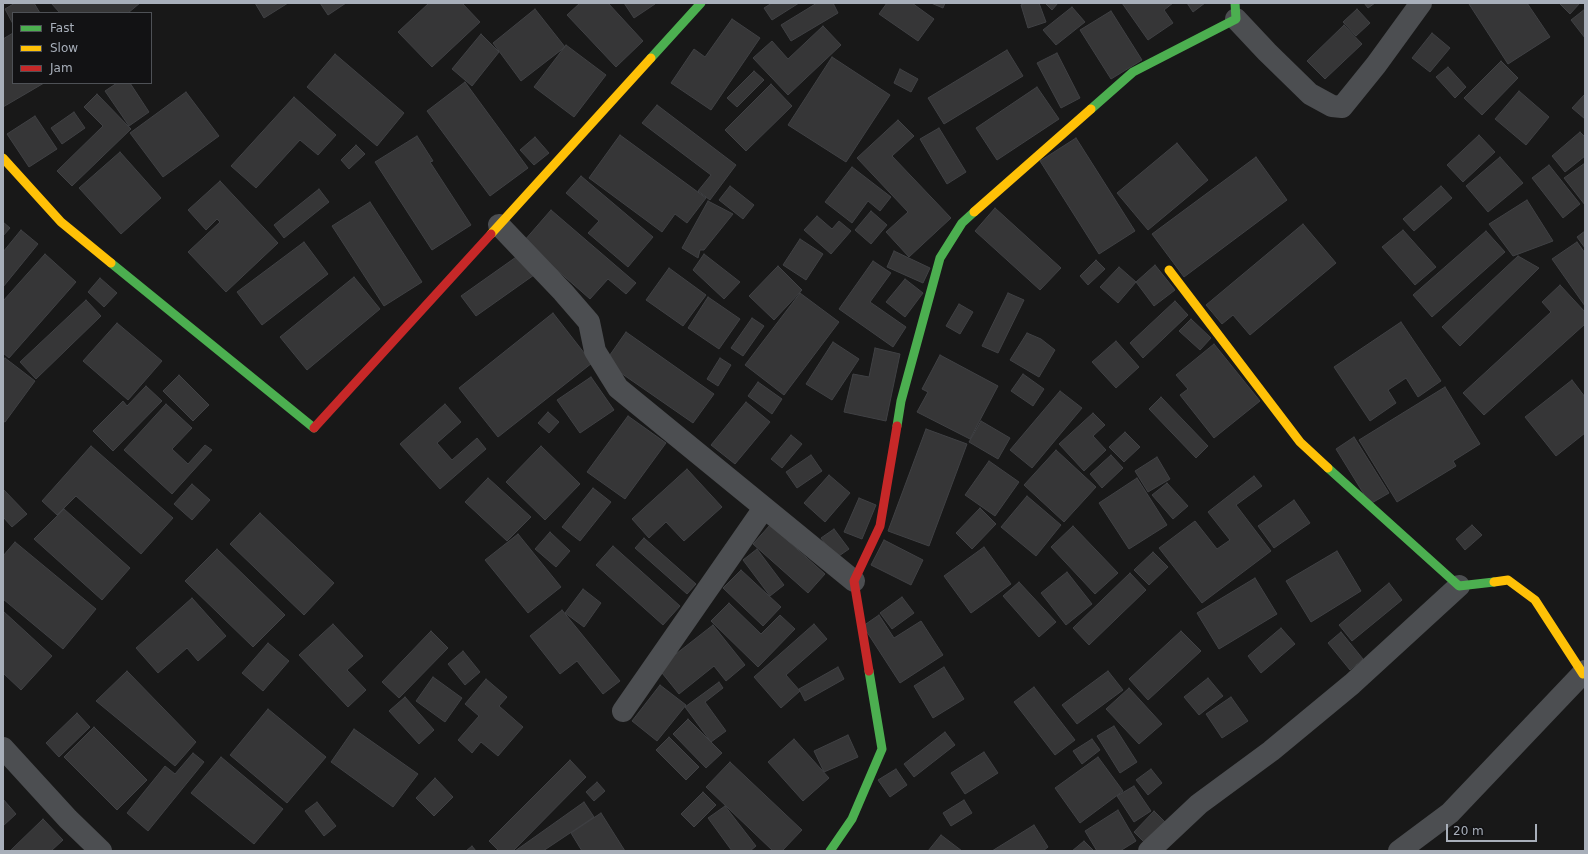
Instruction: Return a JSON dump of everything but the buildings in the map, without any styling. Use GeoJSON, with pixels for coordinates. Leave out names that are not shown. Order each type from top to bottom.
{"type":"FeatureCollection","features":[{"type":"Feature","properties":{"kind":"street"},"geometry":{"type":"LineString","coordinates":[[3,158],[61,222],[313,429],[701,3]]}},
{"type":"Feature","properties":{"kind":"street"},"geometry":{"type":"LineString","coordinates":[[830,851],[852,819],[882,749],[854,581],[880,526],[901,402],[940,258],[962,223],[1133,72],[1235,11],[1267,52],[1310,94],[1332,106],[1342,107],[1376,65],[1421,3]]}},
{"type":"Feature","properties":{"kind":"street"},"geometry":{"type":"LineString","coordinates":[[499,225],[563,292],[589,322],[595,351],[618,388],[854,581]]}},
{"type":"Feature","properties":{"kind":"street"},"geometry":{"type":"LineString","coordinates":[[1169,270],[1300,442],[1458,586]]}},
{"type":"Feature","properties":{"kind":"street"},"geometry":{"type":"LineString","coordinates":[[623,711],[764,508]]}},
{"type":"Feature","properties":{"kind":"street"},"geometry":{"type":"LineString","coordinates":[[1149,851],[1199,804],[1271,751],[1352,684],[1458,586],[1508,580],[1534,600],[1584,673],[1450,813],[1399,851]]}},
{"type":"Feature","properties":{"kind":"street"},"geometry":{"type":"LineString","coordinates":[[3,748],[68,819],[101,851]]}},
{"type":"Feature","properties":{"kind":"traffic: fast"},"geometry":{"type":"LineString","coordinates":[[651,58],[701,3]]}},
{"type":"Feature","properties":{"kind":"traffic: fast"},"geometry":{"type":"LineString","coordinates":[[1091,109],[1133,72],[1236,19],[1235,3]]}},
{"type":"Feature","properties":{"kind":"traffic: fast"},"geometry":{"type":"LineString","coordinates":[[897,426],[901,401],[940,258],[962,223],[974,212]]}},
{"type":"Feature","properties":{"kind":"traffic: fast"},"geometry":{"type":"LineString","coordinates":[[111,263],[314,428]]}},
{"type":"Feature","properties":{"kind":"traffic: fast"},"geometry":{"type":"LineString","coordinates":[[1328,468],[1459,586],[1494,582]]}},
{"type":"Feature","properties":{"kind":"traffic: fast"},"geometry":{"type":"LineString","coordinates":[[830,851],[852,819],[882,749],[869,671]]}},
{"type":"Feature","properties":{"kind":"traffic: slow"},"geometry":{"type":"LineString","coordinates":[[491,234],[651,58]]}},
{"type":"Feature","properties":{"kind":"traffic: slow"},"geometry":{"type":"LineString","coordinates":[[974,212],[1091,109]]}},
{"type":"Feature","properties":{"kind":"traffic: slow"},"geometry":{"type":"LineString","coordinates":[[3,158],[61,222],[111,263]]}},
{"type":"Feature","properties":{"kind":"traffic: slow"},"geometry":{"type":"LineString","coordinates":[[1169,270],[1300,442],[1328,468]]}},
{"type":"Feature","properties":{"kind":"traffic: slow"},"geometry":{"type":"LineString","coordinates":[[1494,582],[1508,580],[1535,600],[1583,674]]}},
{"type":"Feature","properties":{"kind":"traffic: jam"},"geometry":{"type":"LineString","coordinates":[[314,428],[491,234]]}},
{"type":"Feature","properties":{"kind":"traffic: jam"},"geometry":{"type":"LineString","coordinates":[[869,671],[854,581],[880,526],[897,426]]}}]}
